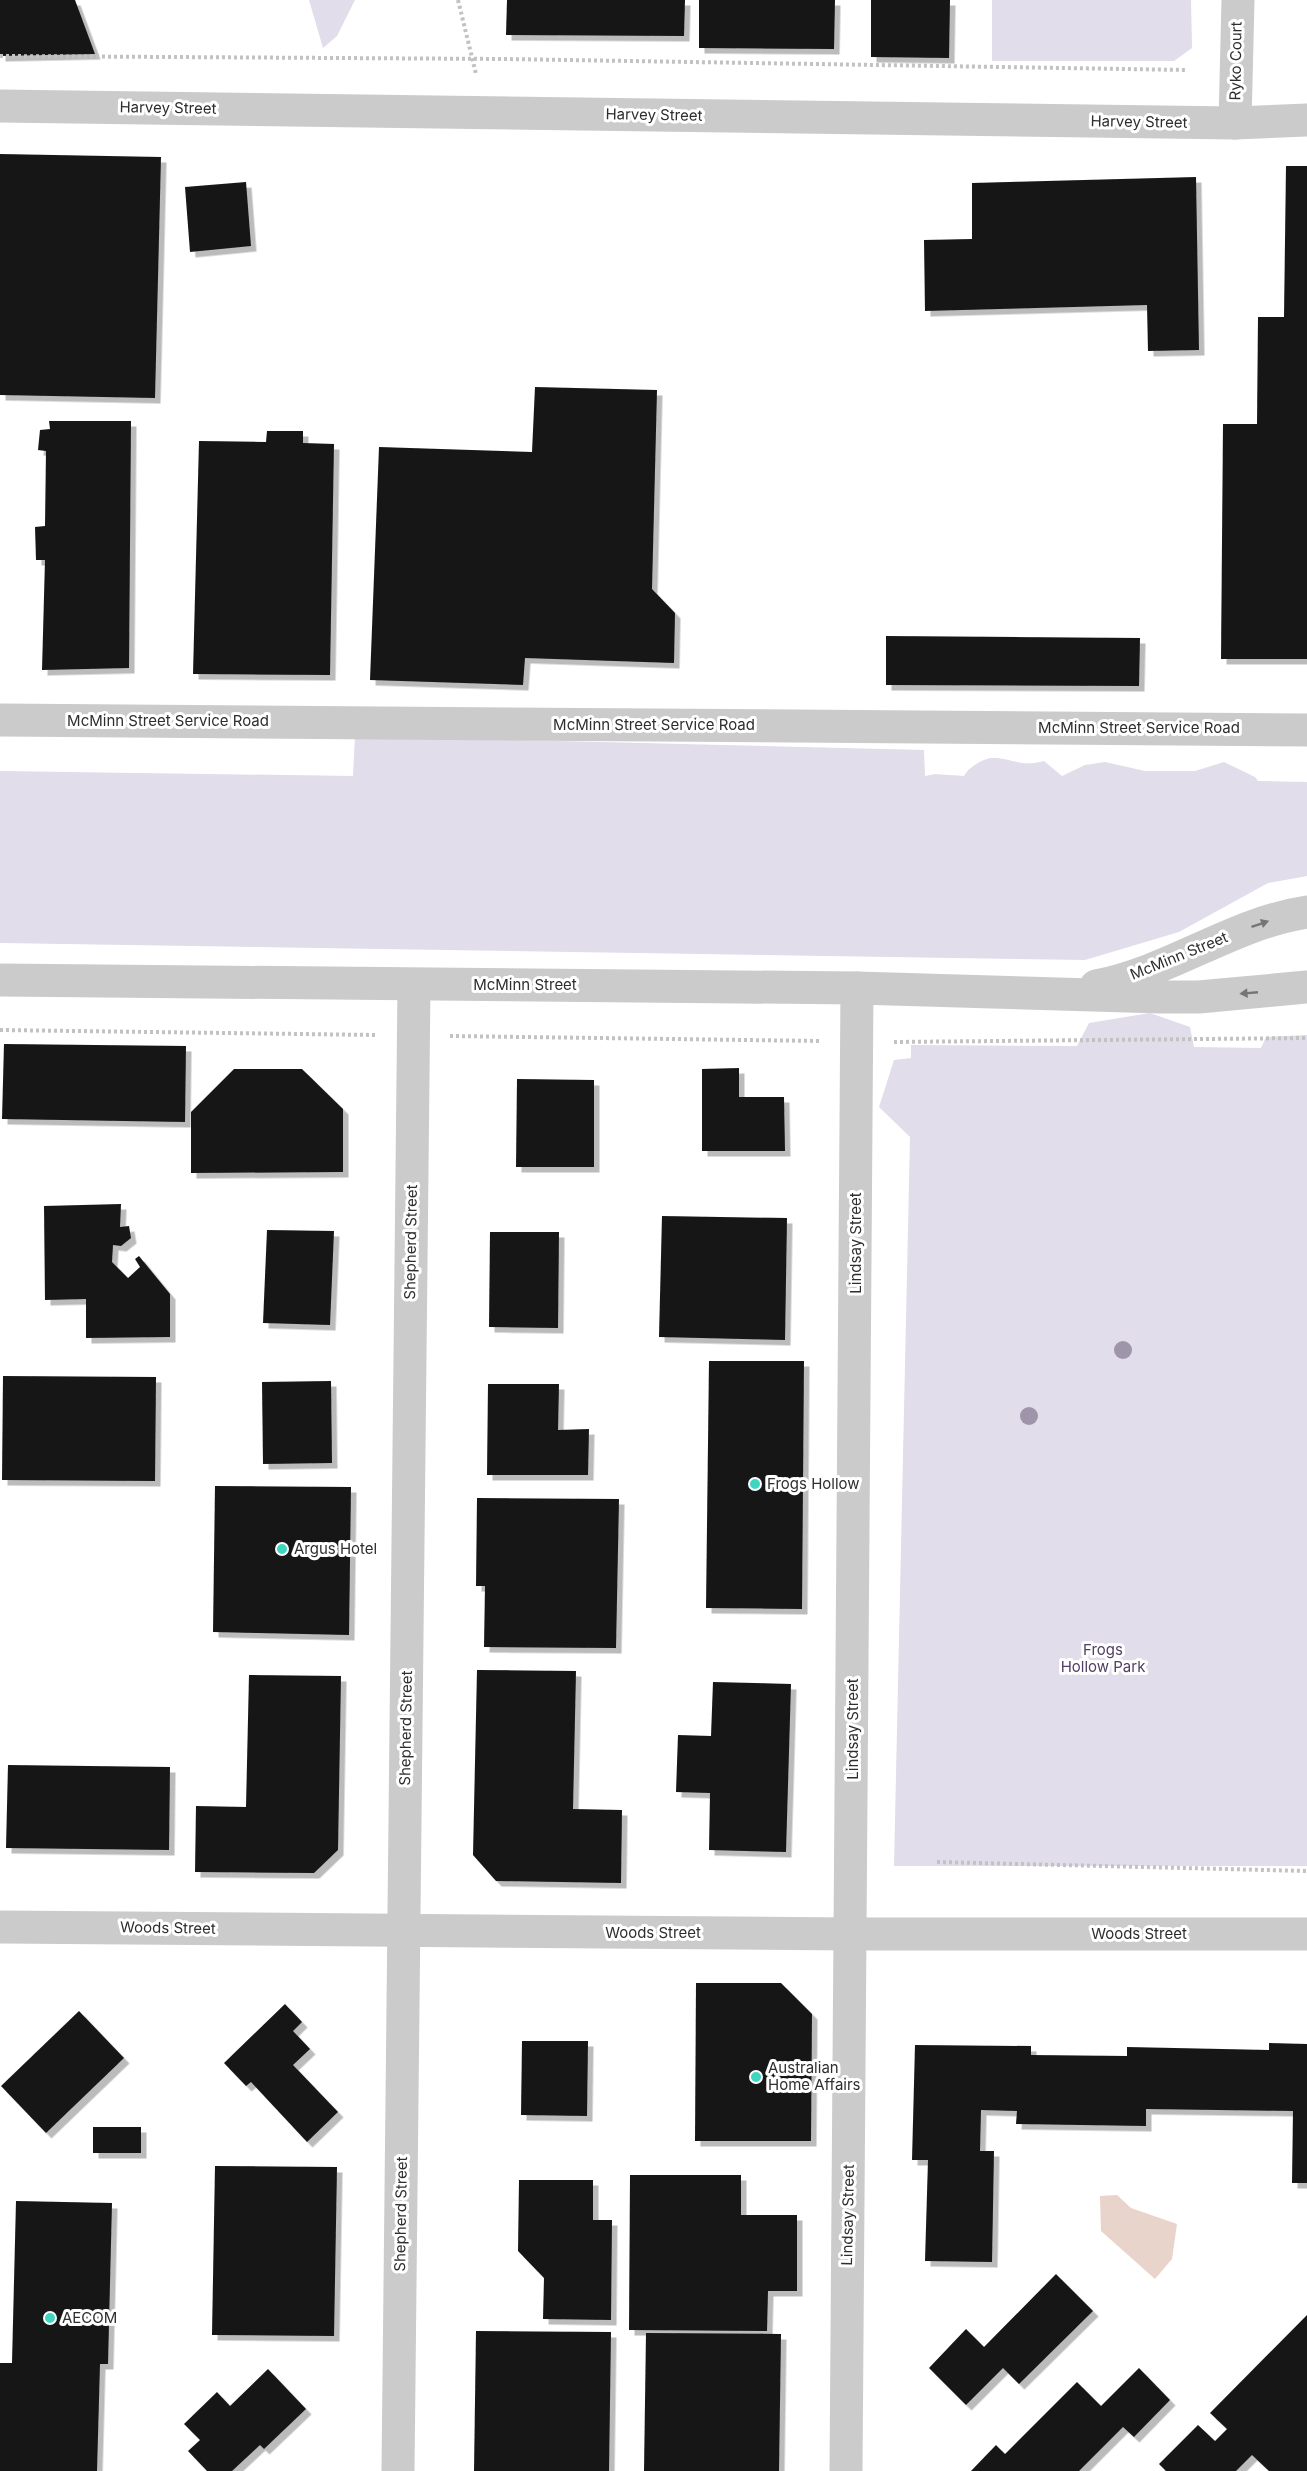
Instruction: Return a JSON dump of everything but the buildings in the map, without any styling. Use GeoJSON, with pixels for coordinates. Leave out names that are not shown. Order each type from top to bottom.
{"type":"FeatureCollection","features":[{"type":"Feature","properties":{"kind":"street","name":"Ryko Court"},"geometry":{"type":"LineString","coordinates":[[1235,123],[1238,0]]}},
{"type":"Feature","properties":{"kind":"street","name":"Harvey Street"},"geometry":{"type":"LineString","coordinates":[[0,106],[1235,123],[1307,120]]}},
{"type":"Feature","properties":{"kind":"street","name":"McMinn Street Service Road"},"geometry":{"type":"LineString","coordinates":[[0,720],[1307,730]]}},
{"type":"Feature","properties":{"kind":"street","name":"McMinn Street"},"geometry":{"type":"LineString","coordinates":[[1050,992],[1073,990],[1122,979],[1256,925],[1307,912]]}},
{"type":"Feature","properties":{"kind":"street","name":"McMinn Street"},"geometry":{"type":"LineString","coordinates":[[0,980],[857,988],[1199,997],[1307,987]]}},
{"type":"Feature","properties":{"kind":"street","name":"Shepherd Street"},"geometry":{"type":"LineString","coordinates":[[398,2471],[414,984]]}},
{"type":"Feature","properties":{"kind":"street","name":"Lindsay Street"},"geometry":{"type":"LineString","coordinates":[[846,2471],[857,988]]}},
{"type":"Feature","properties":{"kind":"street","name":"Woods Street"},"geometry":{"type":"LineString","coordinates":[[0,1927],[851,1934],[1307,1934]]}},
{"type":"Feature","properties":{"kind":"path"},"geometry":{"type":"LineString","coordinates":[[458,0],[484,113]]}},
{"type":"Feature","properties":{"kind":"path"},"geometry":{"type":"LineString","coordinates":[[0,56],[472,59],[1187,70]]}},
{"type":"Feature","properties":{"kind":"path"},"geometry":{"type":"LineString","coordinates":[[0,1030],[857,1042],[1307,1038]]}},
{"type":"Feature","properties":{"kind":"path"},"geometry":{"type":"LineString","coordinates":[[937,1862],[1307,1871]]}},
{"type":"Feature","properties":{"kind":"green space"},"geometry":{"type":"Polygon","coordinates":[[[309,0],[355,0],[337,36],[323,48],[309,0]]]}},
{"type":"Feature","properties":{"kind":"green space"},"geometry":{"type":"Polygon","coordinates":[[[992,0],[1191,0],[1192,48],[1174,61],[992,61],[992,0]]]}},
{"type":"Feature","properties":{"kind":"green space"},"geometry":{"type":"Polygon","coordinates":[[[355,736],[924,750],[925,776],[935,774],[964,776],[976,764],[991,758],[1022,763],[1044,761],[1062,776],[1085,765],[1105,762],[1145,771],[1195,771],[1224,762],[1255,777],[1258,781],[1307,782],[1307,876],[1268,883],[1179,932],[1085,960],[0,943],[0,771],[353,776],[355,736]]]}},
{"type":"Feature","properties":{"kind":"green space","name":"Frogs Hollow Park"},"geometry":{"type":"Polygon","coordinates":[[[1150,1013],[1190,1027],[1194,1047],[1261,1048],[1266,1037],[1307,1035],[1307,1866],[894,1866],[910,1137],[879,1107],[894,1060],[911,1058],[911,1045],[1077,1046],[1089,1023],[1150,1013]]]}},
{"type":"Feature","properties":{"kind":"shaded area"},"geometry":{"type":"Polygon","coordinates":[[[1117,2195],[1131,2208],[1177,2224],[1172,2259],[1155,2279],[1101,2231],[1100,2196],[1117,2195]]]}},
{"type":"Feature","properties":{"kind":"place","name":"Frogs Hollow"},"geometry":{"type":"Point","coordinates":[755,1484]}},
{"type":"Feature","properties":{"kind":"place","name":"Argus Hotel"},"geometry":{"type":"Point","coordinates":[282,1549]}},
{"type":"Feature","properties":{"kind":"place","name":"Australian Home Affairs"},"geometry":{"type":"Point","coordinates":[756,2077]}},
{"type":"Feature","properties":{"kind":"place","name":"AECOM"},"geometry":{"type":"Point","coordinates":[50,2318]}}]}
